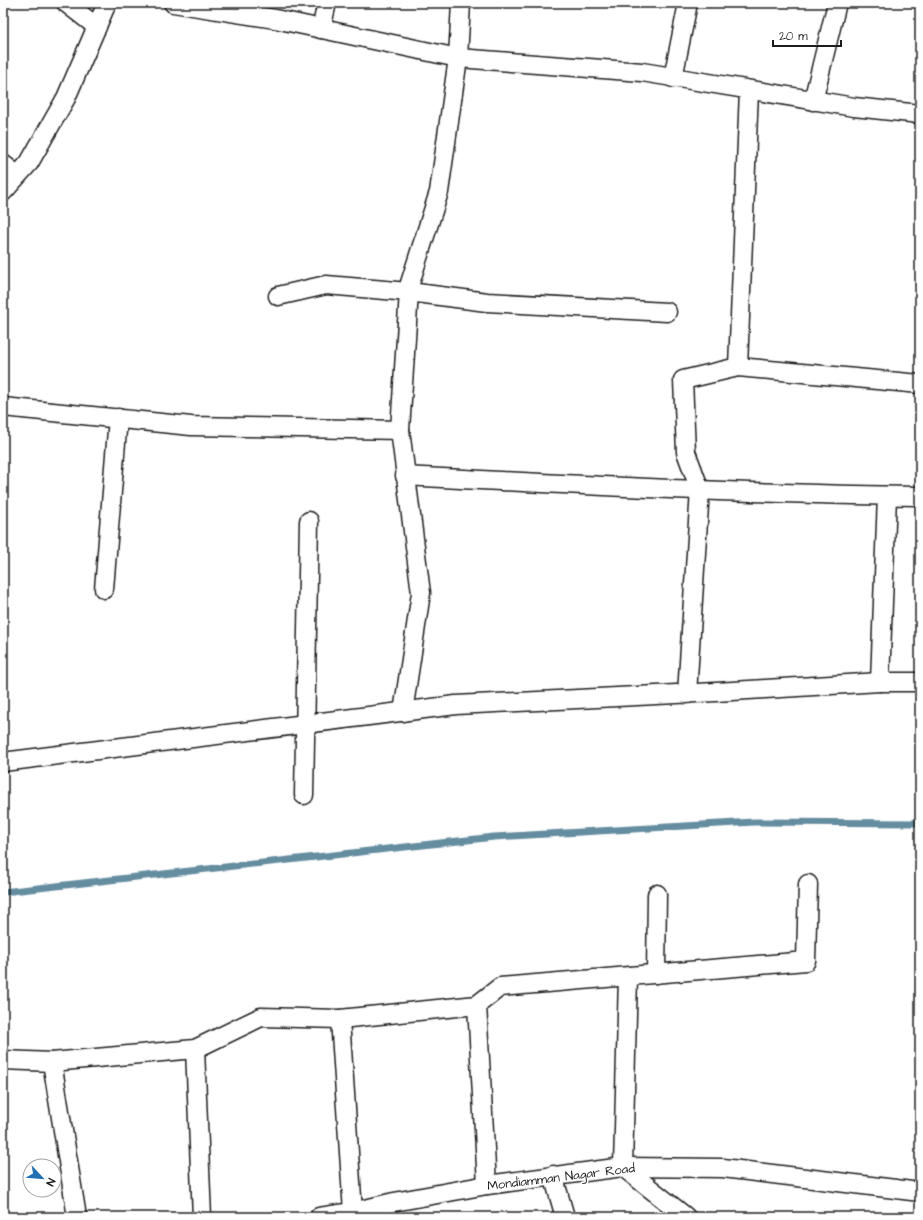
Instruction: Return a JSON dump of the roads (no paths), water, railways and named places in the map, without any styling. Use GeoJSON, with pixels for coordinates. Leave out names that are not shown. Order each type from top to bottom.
{"type":"FeatureCollection","features":[{"type":"Feature","properties":{"kind":"street"},"geometry":{"type":"LineString","coordinates":[[66,3],[97,27]]}},
{"type":"Feature","properties":{"kind":"street"},"geometry":{"type":"LineString","coordinates":[[3,192],[29,163],[66,98],[107,3]]}},
{"type":"Feature","properties":{"kind":"street"},"geometry":{"type":"LineString","coordinates":[[173,3],[274,19],[458,58],[642,72],[813,101],[920,114]]}},
{"type":"Feature","properties":{"kind":"street"},"geometry":{"type":"LineString","coordinates":[[321,29],[326,3]]}},
{"type":"Feature","properties":{"kind":"street"},"geometry":{"type":"LineString","coordinates":[[403,712],[421,593],[400,430],[409,292],[410,283],[439,192],[458,58],[461,3]]}},
{"type":"Feature","properties":{"kind":"street"},"geometry":{"type":"LineString","coordinates":[[673,78],[688,3]]}},
{"type":"Feature","properties":{"kind":"street"},"geometry":{"type":"LineString","coordinates":[[813,101],[837,3]]}},
{"type":"Feature","properties":{"kind":"street"},"geometry":{"type":"LineString","coordinates":[[738,367],[743,268],[748,90]]}},
{"type":"Feature","properties":{"kind":"street"},"geometry":{"type":"LineString","coordinates":[[3,164],[18,175]]}},
{"type":"Feature","properties":{"kind":"street"},"geometry":{"type":"LineString","coordinates":[[278,296],[326,285],[409,292],[487,302],[667,312]]}},
{"type":"Feature","properties":{"kind":"street"},"geometry":{"type":"LineString","coordinates":[[687,694],[700,490],[686,452],[683,380],[738,367],[920,384]]}},
{"type":"Feature","properties":{"kind":"street"},"geometry":{"type":"LineString","coordinates":[[3,407],[191,426],[400,430]]}},
{"type":"Feature","properties":{"kind":"street"},"geometry":{"type":"LineString","coordinates":[[104,589],[118,418]]}},
{"type":"Feature","properties":{"kind":"street"},"geometry":{"type":"LineString","coordinates":[[405,476],[607,487],[847,496],[920,496]]}},
{"type":"Feature","properties":{"kind":"street"},"geometry":{"type":"LineString","coordinates":[[880,682],[888,496]]}},
{"type":"Feature","properties":{"kind":"street"},"geometry":{"type":"LineString","coordinates":[[304,795],[309,521]]}},
{"type":"Feature","properties":{"kind":"street"},"geometry":{"type":"LineString","coordinates":[[3,762],[456,705],[687,694],[880,682],[920,682]]}},
{"type":"Feature","properties":{"kind":"street"},"geometry":{"type":"LineString","coordinates":[[3,1060],[52,1062],[194,1049],[260,1017],[340,1019],[477,1005],[500,987],[806,961],[808,884]]}},
{"type":"Feature","properties":{"kind":"street"},"geometry":{"type":"LineString","coordinates":[[656,974],[657,894]]}},
{"type":"Feature","properties":{"kind":"street"},"geometry":{"type":"LineString","coordinates":[[628,977],[623,1167],[686,1217]]}},
{"type":"Feature","properties":{"kind":"street"},"geometry":{"type":"LineString","coordinates":[[477,1005],[487,1185]]}},
{"type":"Feature","properties":{"kind":"street"},"geometry":{"type":"LineString","coordinates":[[340,1019],[353,1212]]}},
{"type":"Feature","properties":{"kind":"street"},"geometry":{"type":"LineString","coordinates":[[194,1049],[202,1217]]}},
{"type":"Feature","properties":{"kind":"street"},"geometry":{"type":"LineString","coordinates":[[52,1062],[77,1217]]}},
{"type":"Feature","properties":{"kind":"street","name":"Mondiamman Nagar Road"},"geometry":{"type":"LineString","coordinates":[[319,1217],[353,1212],[392,1209],[487,1185],[553,1175],[623,1167],[724,1168],[920,1192]]}},
{"type":"Feature","properties":{"kind":"street"},"geometry":{"type":"LineString","coordinates":[[553,1175],[565,1217]]}},
{"type":"Feature","properties":{"kind":"waterway"},"geometry":{"type":"LineString","coordinates":[[3,892],[494,837],[754,822],[920,823]]}}]}
